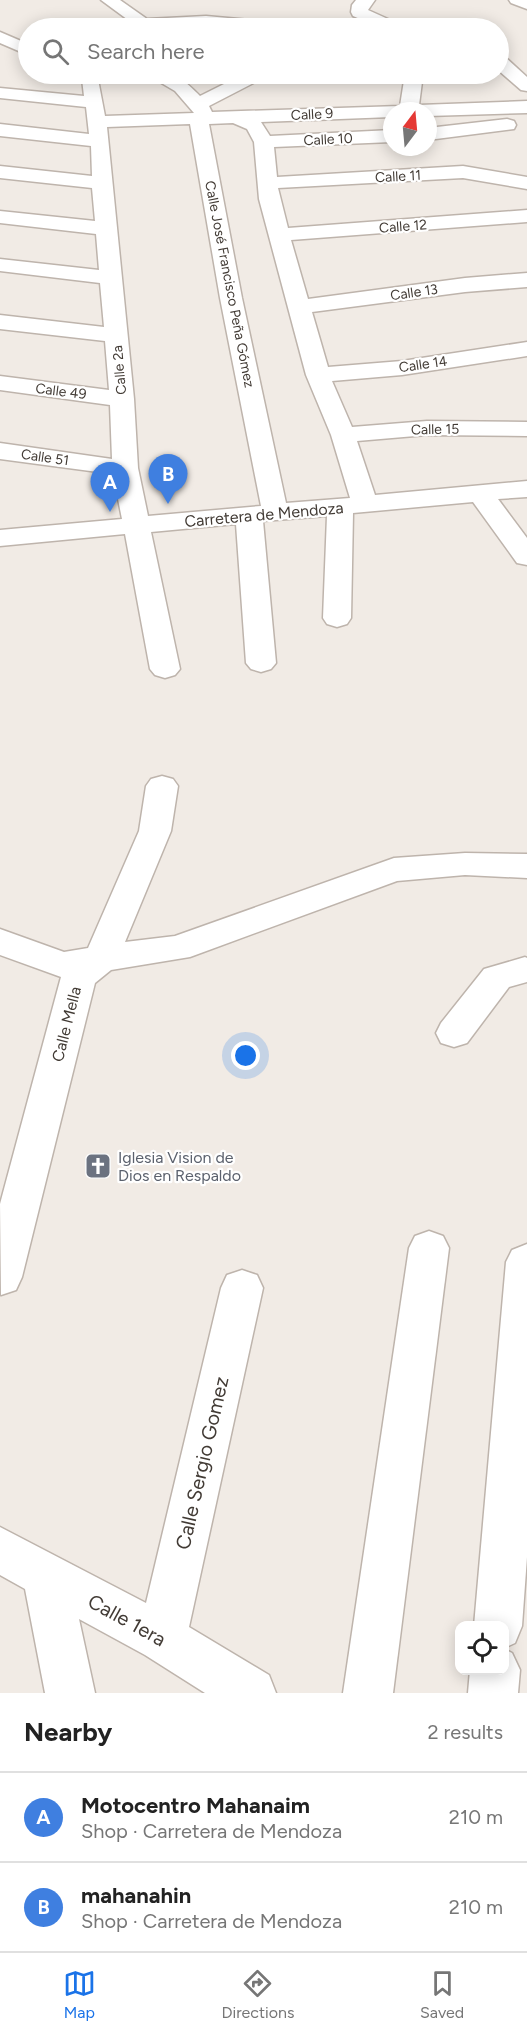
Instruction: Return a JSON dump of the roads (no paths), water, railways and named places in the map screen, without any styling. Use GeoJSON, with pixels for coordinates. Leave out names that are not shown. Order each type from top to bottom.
{"type":"FeatureCollection","features":[{"type":"Feature","properties":{"kind":"street"},"geometry":{"type":"LineString","coordinates":[[109,0],[135,18]]}},
{"type":"Feature","properties":{"kind":"street"},"geometry":{"type":"LineString","coordinates":[[367,0],[360,5],[360,12],[372,18]]}},
{"type":"Feature","properties":{"kind":"street"},"geometry":{"type":"LineString","coordinates":[[517,0],[527,4]]}},
{"type":"Feature","properties":{"kind":"street"},"geometry":{"type":"LineString","coordinates":[[0,38],[18,46]]}},
{"type":"Feature","properties":{"kind":"street"},"geometry":{"type":"LineString","coordinates":[[509,57],[518,54]]}},
{"type":"Feature","properties":{"kind":"street"},"geometry":{"type":"LineString","coordinates":[[0,57],[18,58]]}},
{"type":"Feature","properties":{"kind":"street"},"geometry":{"type":"LineString","coordinates":[[509,69],[527,86]]}},
{"type":"Feature","properties":{"kind":"street","name":"Calle 2a"},"geometry":{"type":"LineString","coordinates":[[91,84],[97,122],[122,399],[125,468],[165,669]]}},
{"type":"Feature","properties":{"kind":"street"},"geometry":{"type":"LineString","coordinates":[[175,84],[181,87],[199,112],[242,84]]}},
{"type":"Feature","properties":{"kind":"street"},"geometry":{"type":"LineString","coordinates":[[410,102],[413,84]]}},
{"type":"Feature","properties":{"kind":"street"},"geometry":{"type":"LineString","coordinates":[[0,93],[97,122]]}},
{"type":"Feature","properties":{"kind":"street","name":"Calle 9"},"geometry":{"type":"LineString","coordinates":[[437,109],[527,107]]}},
{"type":"Feature","properties":{"kind":"street","name":"Calle 9"},"geometry":{"type":"LineString","coordinates":[[97,122],[199,112],[237,118],[383,111]]}},
{"type":"Feature","properties":{"kind":"street","name":"Calle José Francisco Peña Gómez"},"geometry":{"type":"LineString","coordinates":[[199,112],[236,324],[263,441],[261,663]]}},
{"type":"Feature","properties":{"kind":"street"},"geometry":{"type":"LineString","coordinates":[[237,118],[254,125],[264,142],[269,199],[301,307],[318,375],[343,435],[353,505],[337,618]]}},
{"type":"Feature","properties":{"kind":"street"},"geometry":{"type":"LineString","coordinates":[[0,130],[97,122]]}},
{"type":"Feature","properties":{"kind":"street"},"geometry":{"type":"LineString","coordinates":[[437,133],[527,122]]}},
{"type":"Feature","properties":{"kind":"street","name":"Calle 10"},"geometry":{"type":"LineString","coordinates":[[264,142],[383,136]]}},
{"type":"Feature","properties":{"kind":"street"},"geometry":{"type":"LineString","coordinates":[[0,172],[102,183]]}},
{"type":"Feature","properties":{"kind":"street","name":"Calle 11"},"geometry":{"type":"LineString","coordinates":[[268,183],[463,172],[527,183]]}},
{"type":"Feature","properties":{"kind":"street","name":"Calle 12"},"geometry":{"type":"LineString","coordinates":[[280,235],[527,216]]}},
{"type":"Feature","properties":{"kind":"street"},"geometry":{"type":"LineString","coordinates":[[0,217],[107,229]]}},
{"type":"Feature","properties":{"kind":"street"},"geometry":{"type":"LineString","coordinates":[[0,265],[110,278]]}},
{"type":"Feature","properties":{"kind":"street","name":"Calle 13"},"geometry":{"type":"LineString","coordinates":[[301,307],[465,285],[527,280]]}},
{"type":"Feature","properties":{"kind":"street"},"geometry":{"type":"LineString","coordinates":[[0,322],[116,335]]}},
{"type":"Feature","properties":{"kind":"street","name":"Calle 14"},"geometry":{"type":"LineString","coordinates":[[318,375],[402,368],[527,349]]}},
{"type":"Feature","properties":{"kind":"street","name":"Calle 49"},"geometry":{"type":"LineString","coordinates":[[0,383],[122,399]]}},
{"type":"Feature","properties":{"kind":"street","name":"Calle 15"},"geometry":{"type":"LineString","coordinates":[[343,435],[427,428],[527,429]]}},
{"type":"Feature","properties":{"kind":"street","name":"Calle 51"},"geometry":{"type":"LineString","coordinates":[[0,451],[125,468]]}},
{"type":"Feature","properties":{"kind":"street","name":"Carretera de Mendoza"},"geometry":{"type":"LineString","coordinates":[[0,538],[527,489]]}},
{"type":"Feature","properties":{"kind":"street"},"geometry":{"type":"LineString","coordinates":[[481,494],[527,557]]}},
{"type":"Feature","properties":{"kind":"street","name":"Calle Mella"},"geometry":{"type":"LineString","coordinates":[[1,1277],[79,977],[101,958],[155,831],[162,786]]}},
{"type":"Feature","properties":{"kind":"street"},"geometry":{"type":"LineString","coordinates":[[0,942],[63,965],[178,948],[394,870],[465,864],[527,866]]}},
{"type":"Feature","properties":{"kind":"street"},"geometry":{"type":"LineString","coordinates":[[454,1033],[497,978],[526,971]]}},
{"type":"Feature","properties":{"kind":"street"},"geometry":{"type":"LineString","coordinates":[[368,1693],[429,1248]]}},
{"type":"Feature","properties":{"kind":"street"},"geometry":{"type":"LineString","coordinates":[[498,1621],[527,1262]]}},
{"type":"Feature","properties":{"kind":"street","name":"Calle Sergio Gomez"},"geometry":{"type":"LineString","coordinates":[[162,1638],[242,1288]]}},
{"type":"Feature","properties":{"kind":"street","name":"Calle 1era"},"geometry":{"type":"LineString","coordinates":[[0,1550],[162,1638],[251,1693]]}},
{"type":"Feature","properties":{"kind":"street"},"geometry":{"type":"LineString","coordinates":[[46,1575],[70,1693]]}},
{"type":"Feature","properties":{"kind":"street"},"geometry":{"type":"LineString","coordinates":[[493,1693],[495,1675]]}},
{"type":"Feature","properties":{"kind":"place","name":"mahanahin"},"geometry":{"type":"Point","coordinates":[168,504]}},
{"type":"Feature","properties":{"kind":"place","name":"Motocentro Mahanaim"},"geometry":{"type":"Point","coordinates":[110,512]}},
{"type":"Feature","properties":{"kind":"place","name":"Iglesia Vision de Dios en Respaldo"},"geometry":{"type":"Point","coordinates":[98,1166]}}]}
